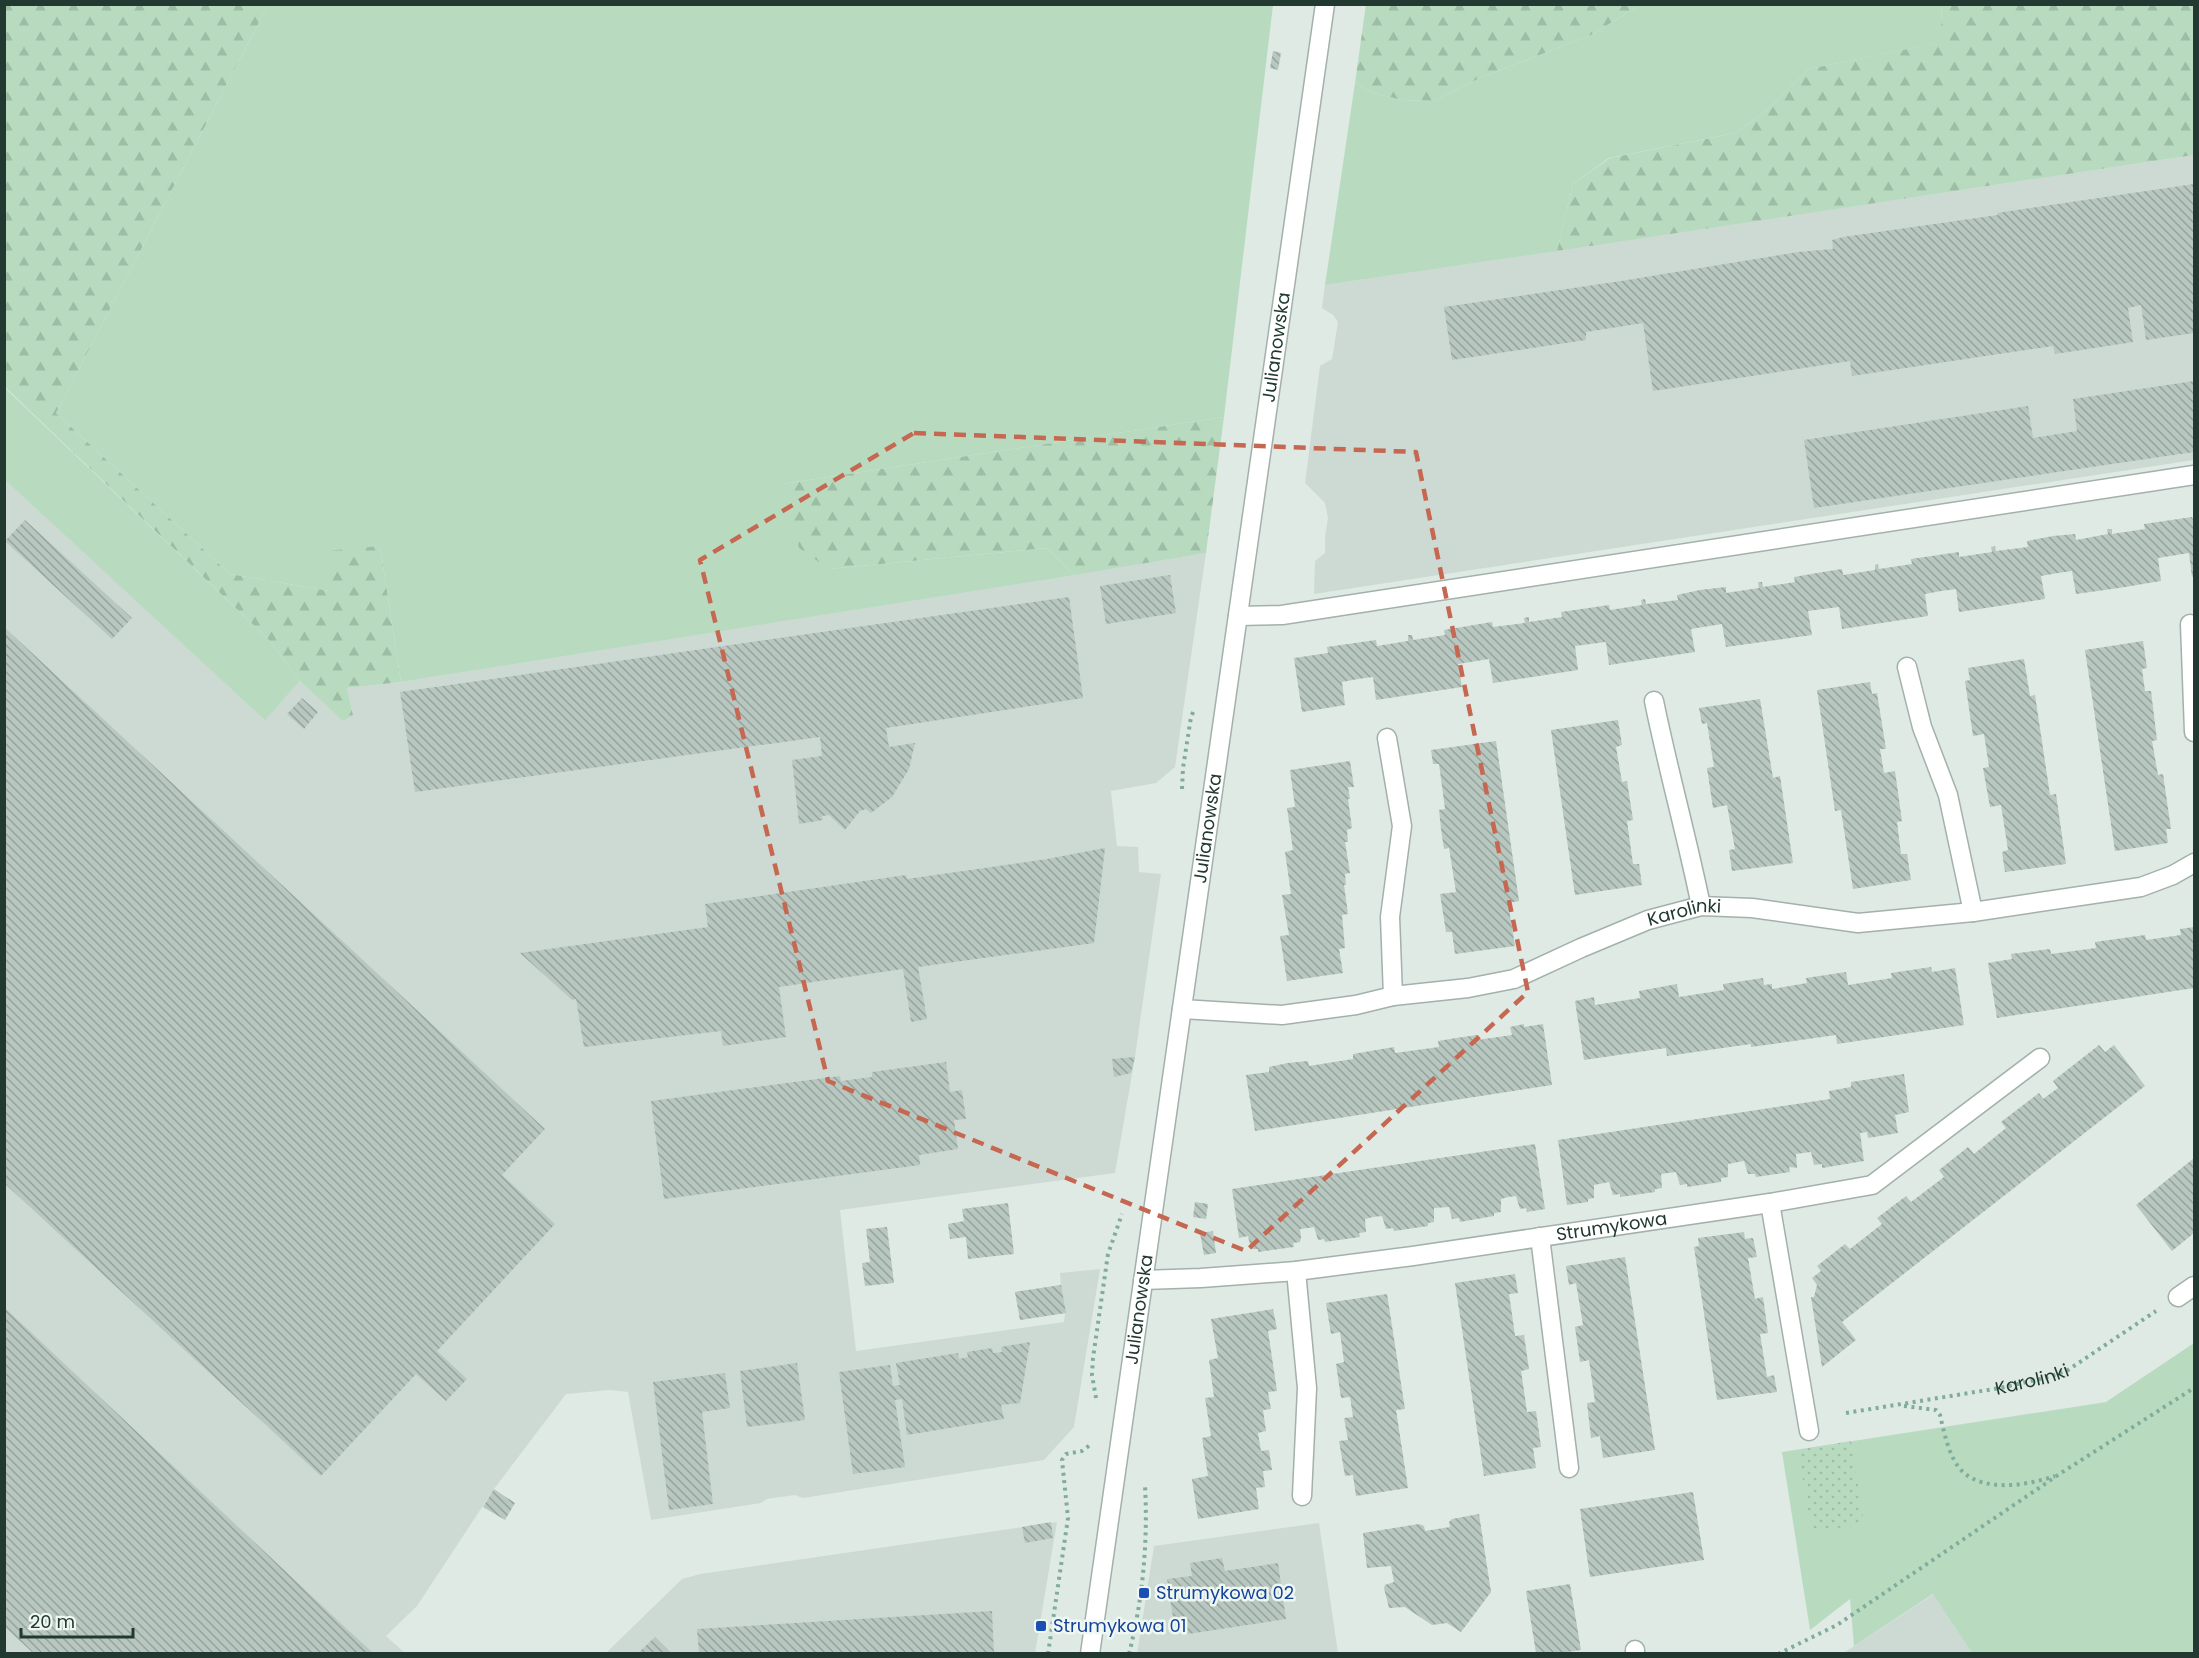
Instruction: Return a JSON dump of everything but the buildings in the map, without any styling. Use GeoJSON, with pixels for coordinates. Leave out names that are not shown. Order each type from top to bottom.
{"type":"FeatureCollection","features":[{"type":"Feature","properties":{"kind":"street","name":"Julianowska"},"geometry":{"type":"LineString","coordinates":[[1090,1653],[1325,4]]}},
{"type":"Feature","properties":{"kind":"street"},"geometry":{"type":"LineString","coordinates":[[1238,616],[1282,615],[2194,475]]}},
{"type":"Feature","properties":{"kind":"street"},"geometry":{"type":"LineString","coordinates":[[2190,624],[2194,732]]}},
{"type":"Feature","properties":{"kind":"street"},"geometry":{"type":"LineString","coordinates":[[1907,667],[1922,727],[1948,795],[1960,842],[1973,912]]}},
{"type":"Feature","properties":{"kind":"street"},"geometry":{"type":"LineString","coordinates":[[1654,701],[1701,906]]}},
{"type":"Feature","properties":{"kind":"street"},"geometry":{"type":"LineString","coordinates":[[1386,738],[1402,826],[1390,917],[1393,996]]}},
{"type":"Feature","properties":{"kind":"street","name":"Karolinki"},"geometry":{"type":"LineString","coordinates":[[1182,1009],[1282,1015],[1356,1005],[1393,996],[1468,988],[1514,979],[1648,920],[1701,906],[1752,908],[1858,923],[1973,912],[2141,887],[2194,863]]}},
{"type":"Feature","properties":{"kind":"street","name":"Strumykowa"},"geometry":{"type":"LineString","coordinates":[[1143,1280],[1296,1271],[1770,1203],[1872,1185],[2040,1058]]}},
{"type":"Feature","properties":{"kind":"street"},"geometry":{"type":"LineString","coordinates":[[1770,1203],[1809,1431]]}},
{"type":"Feature","properties":{"kind":"street"},"geometry":{"type":"LineString","coordinates":[[1540,1237],[1569,1468]]}},
{"type":"Feature","properties":{"kind":"street"},"geometry":{"type":"LineString","coordinates":[[1296,1271],[1307,1388],[1302,1496]]}},
{"type":"Feature","properties":{"kind":"street"},"geometry":{"type":"LineString","coordinates":[[2178,1297],[2194,1286]]}},
{"type":"Feature","properties":{"kind":"path","name":"Karolinki"},"geometry":{"type":"LineString","coordinates":[[1846,1413],[2001,1388],[2049,1377],[2068,1370],[2178,1297]]}},
{"type":"Feature","properties":{"kind":"path"},"geometry":{"type":"LineString","coordinates":[[1778,1653],[1837,1625],[2061,1473],[2194,1388]]}},
{"type":"Feature","properties":{"kind":"path"},"geometry":{"type":"LineString","coordinates":[[1896,1405],[1936,1410],[1940,1415],[1952,1455],[1960,1470],[1971,1478],[1993,1485],[2021,1484],[2061,1473]]}},
{"type":"Feature","properties":{"kind":"path"},"geometry":{"type":"LineString","coordinates":[[1048,1653],[1068,1518],[1062,1462]]}},
{"type":"Feature","properties":{"kind":"highlighted area"},"geometry":{"type":"Polygon","coordinates":[[[914,433],[1416,452],[1528,992],[1246,1251],[828,1081],[700,560],[914,433]]]}},
{"type":"Feature","properties":{"kind":"shaded area"},"geometry":{"type":"Polygon","coordinates":[[[2194,155],[2194,460],[1314,594],[1315,561],[1325,553],[1328,518],[1325,503],[1305,483],[1320,366],[1332,359],[1338,322],[1333,315],[1322,308],[1325,285],[2194,155]]]}},
{"type":"Feature","properties":{"kind":"shaded area"},"geometry":{"type":"Polygon","coordinates":[[[4,479],[265,719],[300,681],[343,720],[353,715],[347,688],[401,682],[1206,553],[1175,767],[1156,783],[1111,791],[1117,846],[1138,847],[1139,872],[1161,874],[1135,1057],[1115,1173],[840,1210],[856,1351],[1064,1322],[1065,1313],[1020,1320],[1015,1292],[1061,1285],[1060,1273],[1100,1269],[1074,1427],[1044,1460],[803,1498],[795,1495],[767,1499],[761,1503],[651,1520],[628,1392],[610,1390],[566,1394],[494,1489],[417,1606],[386,1636],[405,1653],[5,1653],[4,479]]]}},
{"type":"Feature","properties":{"kind":"shaded area"},"geometry":{"type":"Polygon","coordinates":[[[1057,1522],[1035,1653],[605,1654],[682,1579],[700,1574],[1057,1522]]]}},
{"type":"Feature","properties":{"kind":"shaded area"},"geometry":{"type":"Polygon","coordinates":[[[1319,1523],[1338,1653],[1137,1654],[1154,1546],[1319,1523]]]}},
{"type":"Feature","properties":{"kind":"shaded area"},"geometry":{"type":"Polygon","coordinates":[[[1934,1594],[1972,1653],[1842,1654],[1934,1594]]]}},
{"type":"Feature","properties":{"kind":"green space"},"geometry":{"type":"Polygon","coordinates":[[[1366,4],[1640,5],[1591,35],[1480,78],[1433,101],[1402,100],[1373,93],[1355,83],[1366,4]]]}},
{"type":"Feature","properties":{"kind":"green space"},"geometry":{"type":"Polygon","coordinates":[[[4,5],[268,5],[56,413],[230,574],[330,591],[325,551],[380,546],[401,682],[347,688],[353,715],[343,721],[300,681],[269,640],[5,387],[4,5]]]}},
{"type":"Feature","properties":{"kind":"green space"},"geometry":{"type":"Polygon","coordinates":[[[268,5],[1273,5],[1224,417],[782,484],[829,569],[1047,548],[1074,575],[401,682],[380,546],[330,591],[230,574],[56,413],[268,5]]]}},
{"type":"Feature","properties":{"kind":"green space"},"geometry":{"type":"Polygon","coordinates":[[[1640,5],[1941,5],[1942,22],[1938,43],[1809,69],[1766,111],[1735,133],[1609,158],[1573,184],[1557,251],[1325,285],[1355,83],[1373,93],[1402,100],[1433,101],[1480,78],[1591,35],[1640,5]]]}},
{"type":"Feature","properties":{"kind":"green space"},"geometry":{"type":"Polygon","coordinates":[[[1941,5],[2194,5],[2194,155],[1557,251],[1573,184],[1610,158],[1735,133],[1766,111],[1809,69],[1937,43],[1942,22],[1941,5]]]}},
{"type":"Feature","properties":{"kind":"green space"},"geometry":{"type":"Polygon","coordinates":[[[4,387],[269,640],[300,681],[265,720],[5,480],[4,387]]]}},
{"type":"Feature","properties":{"kind":"green space"},"geometry":{"type":"Polygon","coordinates":[[[1224,417],[1206,553],[1074,575],[1047,548],[829,569],[799,548],[782,484],[1224,417]]]}},
{"type":"Feature","properties":{"kind":"green space"},"geometry":{"type":"Polygon","coordinates":[[[2194,1343],[2194,1653],[1972,1653],[1933,1594],[1854,1646],[1850,1599],[1810,1630],[1782,1452],[2106,1402],[2194,1343]]]}},
{"type":"Feature","properties":{"kind":"green space"},"geometry":{"type":"Polygon","coordinates":[[[1851,1441],[1864,1524],[1812,1532],[1798,1450],[1851,1441]]]}},
{"type":"Feature","properties":{"kind":"place","name":"Strumykowa 02"},"geometry":{"type":"Point","coordinates":[1144,1593]}},
{"type":"Feature","properties":{"kind":"place","name":"Strumykowa 01"},"geometry":{"type":"Point","coordinates":[1041,1626]}}]}
